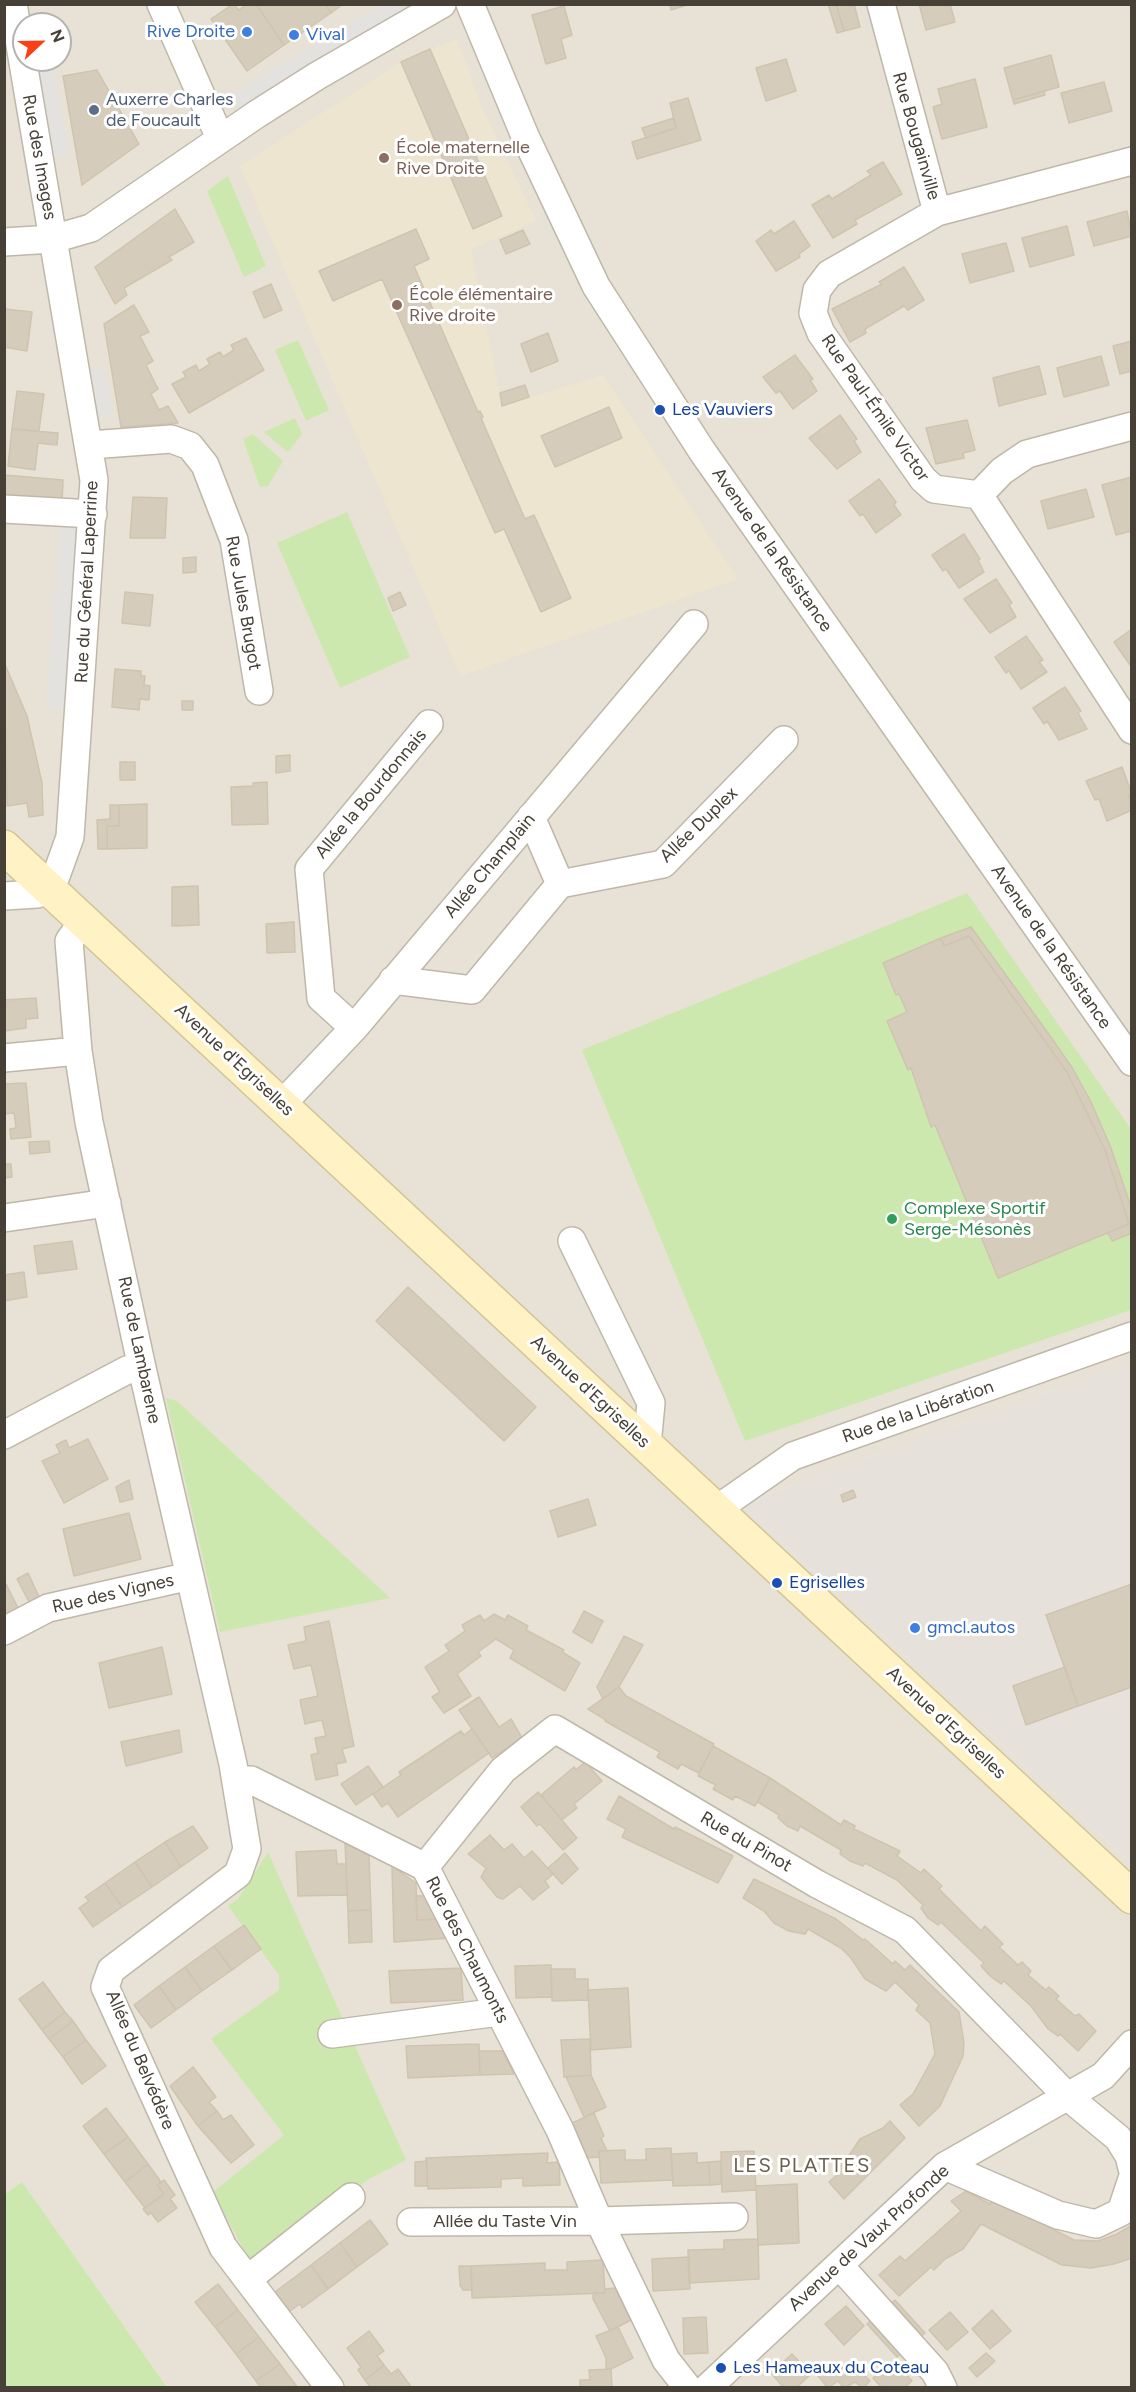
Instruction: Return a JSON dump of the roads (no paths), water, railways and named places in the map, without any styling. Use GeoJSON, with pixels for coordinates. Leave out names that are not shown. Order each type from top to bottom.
{"type":"FeatureCollection","features":[{"type":"Feature","properties":{"kind":"street","name":"Rue des Images"},"geometry":{"type":"LineString","coordinates":[[13,4],[53,240]]}},
{"type":"Feature","properties":{"kind":"street"},"geometry":{"type":"LineString","coordinates":[[161,4],[216,129]]}},
{"type":"Feature","properties":{"kind":"street"},"geometry":{"type":"LineString","coordinates":[[4,242],[53,240],[75,235],[106,220],[257,114],[317,76],[442,4]]}},
{"type":"Feature","properties":{"kind":"street","name":"Avenue de la Résistance"},"geometry":{"type":"LineString","coordinates":[[470,4],[525,136],[596,286],[709,460],[1131,1062]]}},
{"type":"Feature","properties":{"kind":"street","name":"Rue Bougainville"},"geometry":{"type":"LineString","coordinates":[[881,4],[937,212],[1131,161]]}},
{"type":"Feature","properties":{"kind":"street","name":"Rue Paul-Émile Victor"},"geometry":{"type":"LineString","coordinates":[[937,212],[830,274],[817,290],[813,313],[821,333],[923,479],[934,489],[979,495]]}},
{"type":"Feature","properties":{"kind":"street","name":"Rue du Général Laperrine"},"geometry":{"type":"LineString","coordinates":[[48,887],[57,876],[70,837],[94,480],[90,445],[53,240]]}},
{"type":"Feature","properties":{"kind":"street"},"geometry":{"type":"LineString","coordinates":[[1131,426],[1027,454],[1002,471],[979,495],[1131,730]]}},
{"type":"Feature","properties":{"kind":"street","name":"Rue Jules Brugot"},"geometry":{"type":"LineString","coordinates":[[90,445],[171,440],[190,446],[205,465],[234,540],[259,691]]}},
{"type":"Feature","properties":{"kind":"street"},"geometry":{"type":"LineString","coordinates":[[4,509],[93,514]]}},
{"type":"Feature","properties":{"kind":"street","name":"Allée Champlain"},"geometry":{"type":"LineString","coordinates":[[281,1105],[354,1028],[694,624]]}},
{"type":"Feature","properties":{"kind":"street","name":"Allée la Bourdonnais"},"geometry":{"type":"LineString","coordinates":[[354,1028],[321,998],[309,869],[429,724]]}},
{"type":"Feature","properties":{"kind":"street","name":"Allée Duplex"},"geometry":{"type":"LineString","coordinates":[[560,884],[663,864],[784,740]]}},
{"type":"Feature","properties":{"kind":"street"},"geometry":{"type":"LineString","coordinates":[[393,980],[472,990],[560,884],[531,817]]}},
{"type":"Feature","properties":{"kind":"street","name":"Avenue d'Egriselles"},"geometry":{"type":"LineString","coordinates":[[4,847],[1131,1897]]}},
{"type":"Feature","properties":{"kind":"street"},"geometry":{"type":"LineString","coordinates":[[4,897],[37,894],[48,887]]}},
{"type":"Feature","properties":{"kind":"street","name":"Rue de Lambarene"},"geometry":{"type":"LineString","coordinates":[[84,920],[69,941],[78,1051],[89,1122],[142,1368],[237,1780]]}},
{"type":"Feature","properties":{"kind":"street"},"geometry":{"type":"LineString","coordinates":[[4,1058],[78,1051]]}},
{"type":"Feature","properties":{"kind":"street"},"geometry":{"type":"LineString","coordinates":[[4,1218],[107,1203]]}},
{"type":"Feature","properties":{"kind":"street"},"geometry":{"type":"LineString","coordinates":[[572,1241],[651,1403],[647,1445]]}},
{"type":"Feature","properties":{"kind":"street","name":"Rue de la Libération"},"geometry":{"type":"LineString","coordinates":[[717,1509],[793,1456],[1131,1336]]}},
{"type":"Feature","properties":{"kind":"street"},"geometry":{"type":"LineString","coordinates":[[4,1435],[127,1370],[142,1368]]}},
{"type":"Feature","properties":{"kind":"street","name":"Rue des Vignes"},"geometry":{"type":"LineString","coordinates":[[4,1631],[48,1608],[190,1576]]}},
{"type":"Feature","properties":{"kind":"street","name":"Rue du Pinot"},"geometry":{"type":"LineString","coordinates":[[425,1867],[503,1770],[555,1730],[817,1884],[905,1930],[1067,2096]]}},
{"type":"Feature","properties":{"kind":"street","name":"Rue des Chaumonts"},"geometry":{"type":"LineString","coordinates":[[237,1780],[251,1780],[425,1867],[560,2130],[599,2221],[666,2360],[688,2388]]}},
{"type":"Feature","properties":{"kind":"street","name":"Allée du Belvédère"},"geometry":{"type":"LineString","coordinates":[[237,1780],[247,1849],[238,1874],[111,1970],[105,1987],[223,2247],[330,2388]]}},
{"type":"Feature","properties":{"kind":"street"},"geometry":{"type":"LineString","coordinates":[[332,2034],[499,2012]]}},
{"type":"Feature","properties":{"kind":"street","name":"Avenue de Vaux Profonde"},"geometry":{"type":"LineString","coordinates":[[707,2388],[945,2166],[1102,2076],[1131,2044]]}},
{"type":"Feature","properties":{"kind":"street"},"geometry":{"type":"LineString","coordinates":[[1067,2096],[1118,2138],[1129,2156],[1131,2168]]}},
{"type":"Feature","properties":{"kind":"street"},"geometry":{"type":"LineString","coordinates":[[945,2166],[1058,2215],[1096,2224],[1121,2212],[1131,2179]]}},
{"type":"Feature","properties":{"kind":"street"},"geometry":{"type":"LineString","coordinates":[[248,2279],[351,2197]]}},
{"type":"Feature","properties":{"kind":"street"},"geometry":{"type":"LineString","coordinates":[[599,2221],[734,2217]]}},
{"type":"Feature","properties":{"kind":"street","name":"Allée du Taste Vin"},"geometry":{"type":"LineString","coordinates":[[411,2222],[599,2221]]}},
{"type":"Feature","properties":{"kind":"street"},"geometry":{"type":"LineString","coordinates":[[839,2265],[935,2372],[942,2388]]}},
{"type":"Feature","properties":{"kind":"place","name":"Rive Droite"},"geometry":{"type":"Point","coordinates":[247,32]}},
{"type":"Feature","properties":{"kind":"place","name":"Vival"},"geometry":{"type":"Point","coordinates":[294,35]}},
{"type":"Feature","properties":{"kind":"place","name":"Auxerre Charles de Foucault"},"geometry":{"type":"Point","coordinates":[94,110]}},
{"type":"Feature","properties":{"kind":"place","name":"École maternelle Rive Droite"},"geometry":{"type":"Point","coordinates":[384,158]}},
{"type":"Feature","properties":{"kind":"place","name":"École élémentaire Rive droite"},"geometry":{"type":"Point","coordinates":[397,305]}},
{"type":"Feature","properties":{"kind":"place","name":"Les Vauviers"},"geometry":{"type":"Point","coordinates":[660,410]}},
{"type":"Feature","properties":{"kind":"place","name":"Complexe Sportif Serge-Mésonès"},"geometry":{"type":"Point","coordinates":[892,1219]}},
{"type":"Feature","properties":{"kind":"place","name":"Egriselles"},"geometry":{"type":"Point","coordinates":[777,1583]}},
{"type":"Feature","properties":{"kind":"place","name":"gmcl.autos"},"geometry":{"type":"Point","coordinates":[915,1628]}},
{"type":"Feature","properties":{"kind":"place","name":"Les Hameaux du Coteau"},"geometry":{"type":"Point","coordinates":[721,2368]}},
{"type":"Feature","properties":{"kind":"district","name":"LES PLATTES"},"geometry":{"type":"Point","coordinates":[802,2166]}}]}
